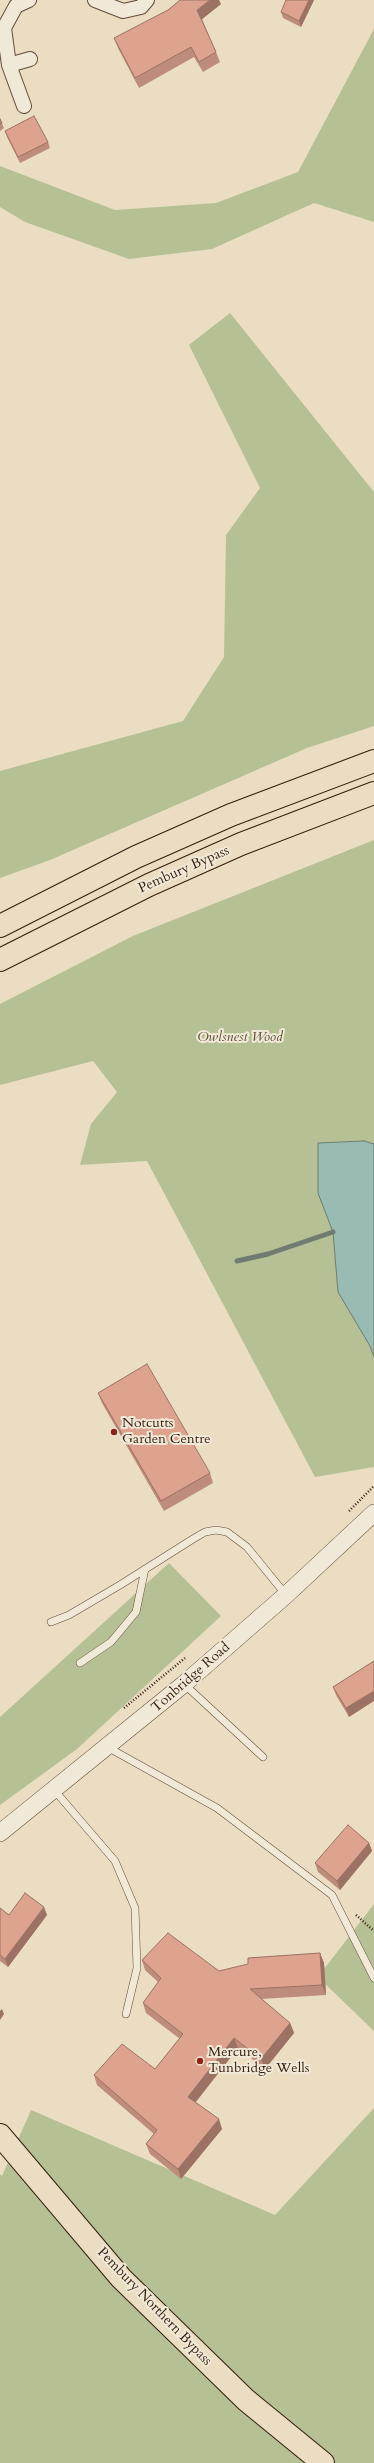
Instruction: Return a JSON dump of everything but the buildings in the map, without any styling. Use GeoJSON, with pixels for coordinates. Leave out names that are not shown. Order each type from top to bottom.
{"type":"FeatureCollection","features":[{"type":"Feature","properties":{"kind":"main road"},"geometry":{"type":"LineString","coordinates":[[5,922],[149,851],[231,815],[374,761]]}},
{"type":"Feature","properties":{"kind":"main road","name":"Pembury Bypass"},"geometry":{"type":"LineString","coordinates":[[0,960],[149,885],[241,844],[374,793]]}},
{"type":"Feature","properties":{"kind":"main road","name":"Pembury Northern Bypass"},"geometry":{"type":"LineString","coordinates":[[0,2135],[121,2278],[246,2400],[323,2463]]}},
{"type":"Feature","properties":{"kind":"street"},"geometry":{"type":"LineString","coordinates":[[24,106],[9,65],[4,28],[16,6],[29,0]]}},
{"type":"Feature","properties":{"kind":"street"},"geometry":{"type":"LineString","coordinates":[[95,0],[124,11],[141,7],[147,0]]}},
{"type":"Feature","properties":{"kind":"street"},"geometry":{"type":"LineString","coordinates":[[9,65],[30,59]]}},
{"type":"Feature","properties":{"kind":"street","name":"Tonbridge Road"},"geometry":{"type":"LineString","coordinates":[[0,1834],[109,1748],[184,1684],[286,1595],[374,1513]]}},
{"type":"Feature","properties":{"kind":"lane"},"geometry":{"type":"LineString","coordinates":[[51,1622],[69,1615],[205,1532],[227,1532],[247,1547],[286,1595]]}},
{"type":"Feature","properties":{"kind":"lane"},"geometry":{"type":"LineString","coordinates":[[80,1663],[111,1642],[136,1612],[145,1569]]}},
{"type":"Feature","properties":{"kind":"lane"},"geometry":{"type":"LineString","coordinates":[[184,1684],[263,1757]]}},
{"type":"Feature","properties":{"kind":"lane"},"geometry":{"type":"LineString","coordinates":[[109,1748],[217,1808],[332,1895],[374,1978]]}},
{"type":"Feature","properties":{"kind":"lane"},"geometry":{"type":"LineString","coordinates":[[55,1791],[115,1861],[135,1908],[137,1968],[126,2014]]}},
{"type":"Feature","properties":{"kind":"path"},"geometry":{"type":"LineString","coordinates":[[347,1513],[374,1486]]}},
{"type":"Feature","properties":{"kind":"path"},"geometry":{"type":"LineString","coordinates":[[124,1709],[140,1694],[190,1655]]}},
{"type":"Feature","properties":{"kind":"green space"},"geometry":{"type":"Polygon","coordinates":[[[374,29],[374,222],[314,203],[212,249],[129,259],[25,222],[0,207],[0,166],[115,210],[216,203],[298,172],[374,29]]]}},
{"type":"Feature","properties":{"kind":"green space"},"geometry":{"type":"Polygon","coordinates":[[[230,313],[374,492],[374,726],[307,748],[50,860],[0,878],[0,771],[183,721],[224,657],[226,535],[260,488],[189,345],[230,313]]]}},
{"type":"Feature","properties":{"kind":"green space","name":"Owlsnest Wood"},"geometry":{"type":"Polygon","coordinates":[[[374,840],[374,1467],[315,1477],[147,1161],[80,1165],[91,1124],[117,1092],[93,1061],[0,1085],[0,1004],[133,936],[374,840]]]}},
{"type":"Feature","properties":{"kind":"green space"},"geometry":{"type":"Polygon","coordinates":[[[169,1563],[221,1616],[77,1749],[0,1805],[0,1717],[169,1563]]]}},
{"type":"Feature","properties":{"kind":"green space"},"geometry":{"type":"Polygon","coordinates":[[[374,1904],[374,2031],[318,1977],[374,1904]]]}},
{"type":"Feature","properties":{"kind":"green space"},"geometry":{"type":"Polygon","coordinates":[[[374,2108],[374,2463],[0,2463],[0,2174],[2,2176],[31,2110],[275,2215],[374,2108]]]}},
{"type":"Feature","properties":{"kind":"water"},"geometry":{"type":"Polygon","coordinates":[[[364,1141],[374,1144],[374,1357],[370,1346],[338,1292],[333,1232],[318,1193],[318,1143],[364,1141]]]}},
{"type":"Feature","properties":{"kind":"waterway"},"geometry":{"type":"LineString","coordinates":[[237,1261],[268,1254],[333,1232]]}},
{"type":"Feature","properties":{"kind":"place","name":"Notcutts Garden Centre"},"geometry":{"type":"Point","coordinates":[114,1432]}},
{"type":"Feature","properties":{"kind":"place","name":"Mercure, Tunbridge Wells"},"geometry":{"type":"Point","coordinates":[200,2061]}}]}
